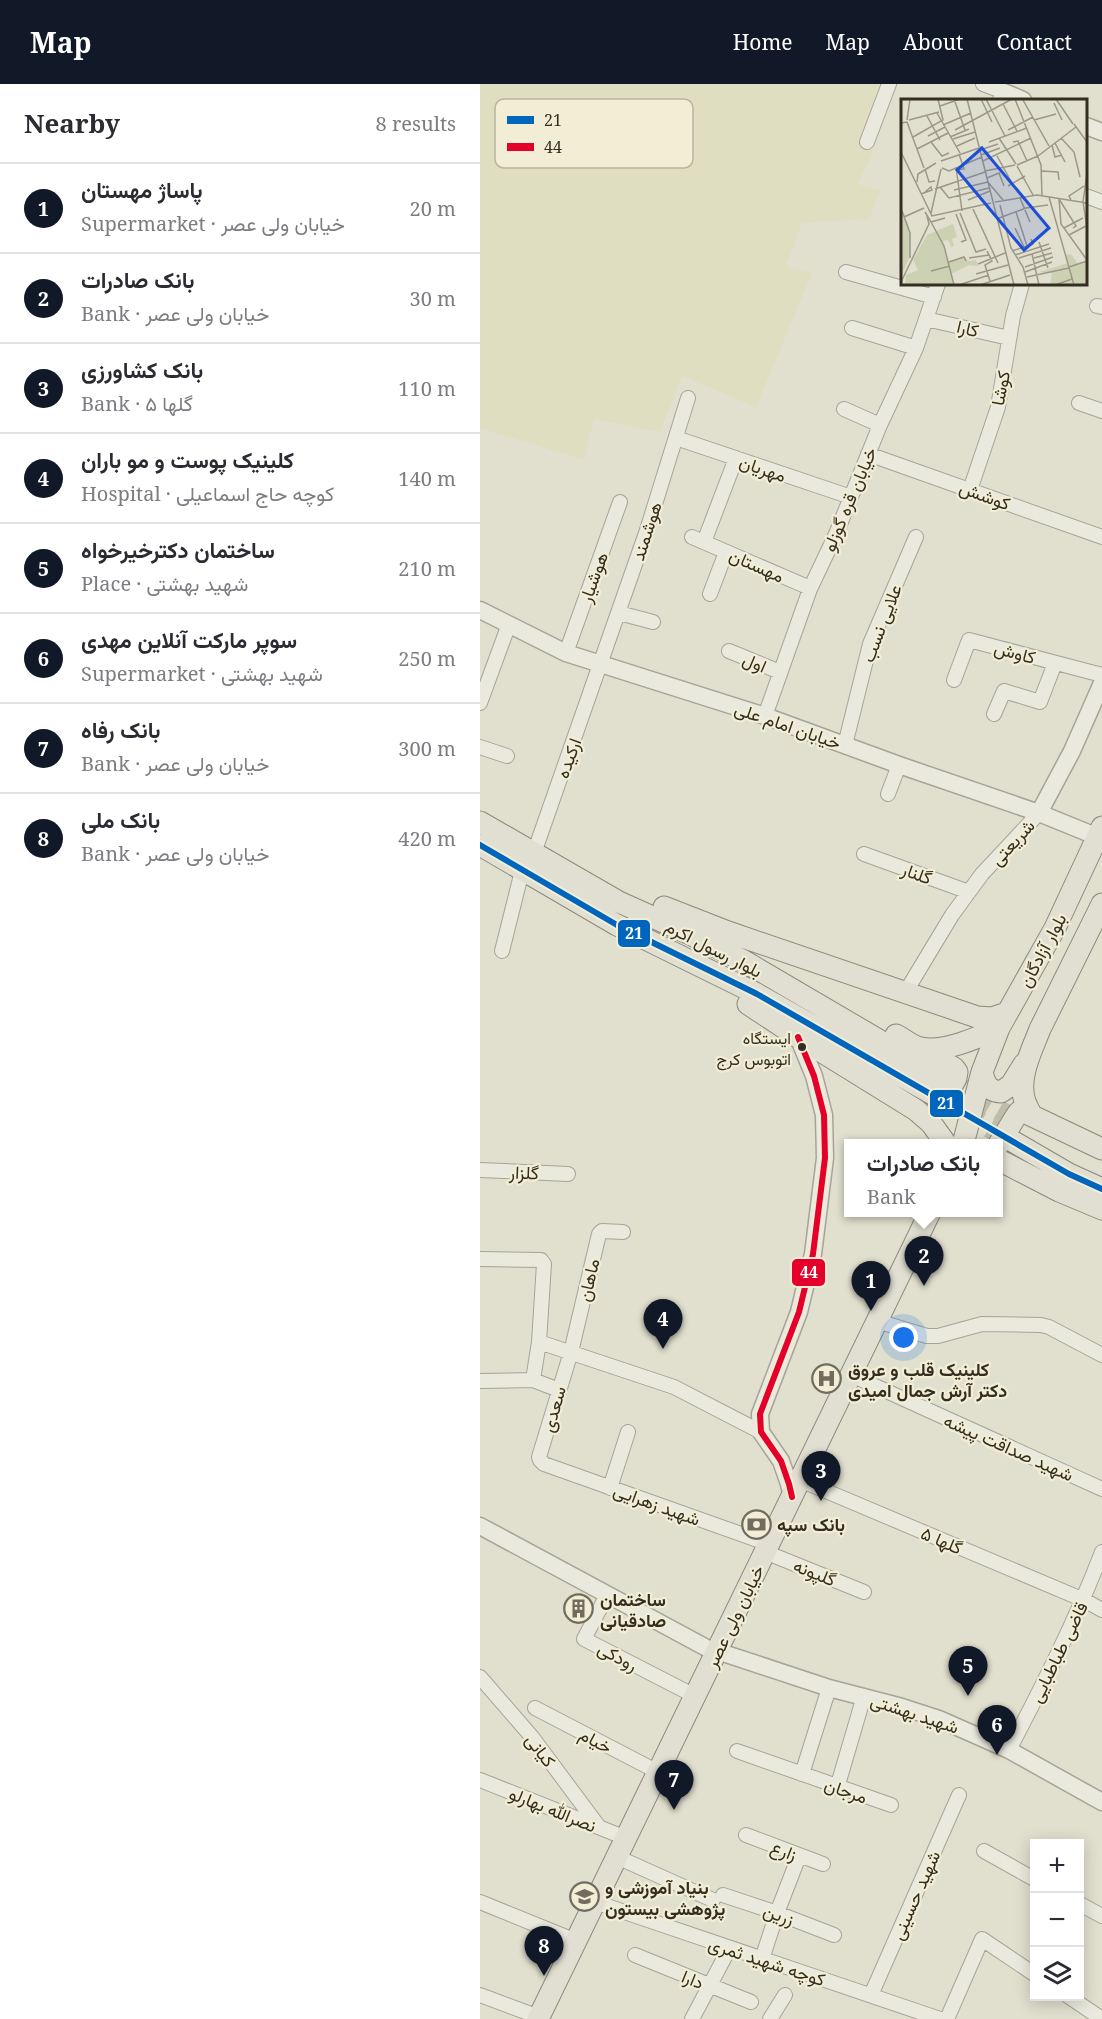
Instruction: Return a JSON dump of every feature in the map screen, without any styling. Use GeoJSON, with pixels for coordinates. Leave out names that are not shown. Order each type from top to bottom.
{"type":"FeatureCollection","features":[{"type":"Feature","properties":{"kind":"main road","name":"بلوار رسول اکرم"},"geometry":{"type":"LineString","coordinates":[[480,822],[619,902],[744,961],[940,1088],[617,925],[480,845]]}},
{"type":"Feature","properties":{"kind":"main road","name":"بلوار آزادگان"},"geometry":{"type":"LineString","coordinates":[[962,1139],[982,1072],[1003,1020],[1055,928],[1100,832]]}},
{"type":"Feature","properties":{"kind":"main road"},"geometry":{"type":"LineString","coordinates":[[556,865],[728,932],[977,1017],[1003,1020]]}},
{"type":"Feature","properties":{"kind":"main road","name":"بلوار آزادگان"},"geometry":{"type":"LineString","coordinates":[[1016,1131],[1031,1050],[1102,904]]}},
{"type":"Feature","properties":{"kind":"main road"},"geometry":{"type":"LineString","coordinates":[[728,932],[811,986],[954,1068],[957,1072],[956,1078],[936,1112],[925,1116]]}},
{"type":"Feature","properties":{"kind":"main road"},"geometry":{"type":"LineString","coordinates":[[705,969],[742,1000],[925,1116],[956,1139]]}},
{"type":"Feature","properties":{"kind":"main road"},"geometry":{"type":"LineString","coordinates":[[921,1048],[945,1047],[962,1043],[1003,1020]]}},
{"type":"Feature","properties":{"kind":"main road"},"geometry":{"type":"LineString","coordinates":[[982,1072],[988,1088],[993,1092],[1007,1090],[1031,1050]]}},
{"type":"Feature","properties":{"kind":"main road"},"geometry":{"type":"LineString","coordinates":[[1016,1131],[1080,1140],[1102,1149]]}},
{"type":"Feature","properties":{"kind":"main road"},"geometry":{"type":"LineString","coordinates":[[1016,1131],[1102,1164]]}},
{"type":"Feature","properties":{"kind":"main road"},"geometry":{"type":"LineString","coordinates":[[1016,1131],[1069,1174],[1102,1188]]}},
{"type":"Feature","properties":{"kind":"main road"},"geometry":{"type":"LineString","coordinates":[[1003,1162],[1059,1191],[1102,1209]]}},
{"type":"Feature","properties":{"kind":"main road","name":"خیابان ولی عصر"},"geometry":{"type":"LineString","coordinates":[[539,2018],[928,1217]]}},
{"type":"Feature","properties":{"kind":"street"},"geometry":{"type":"LineString","coordinates":[[867,142],[889,84]]}},
{"type":"Feature","properties":{"kind":"street"},"geometry":{"type":"LineString","coordinates":[[983,84],[1002,96],[1018,99]]}},
{"type":"Feature","properties":{"kind":"street"},"geometry":{"type":"LineString","coordinates":[[1087,126],[1102,132]]}},
{"type":"Feature","properties":{"kind":"street"},"geometry":{"type":"LineString","coordinates":[[1087,196],[1102,202]]}},
{"type":"Feature","properties":{"kind":"street"},"geometry":{"type":"LineString","coordinates":[[846,272],[901,283]]}},
{"type":"Feature","properties":{"kind":"street"},"geometry":{"type":"LineString","coordinates":[[911,285],[936,290]]}},
{"type":"Feature","properties":{"kind":"street","name":"کوشا"},"geometry":{"type":"LineString","coordinates":[[970,490],[998,407],[1009,338],[1022,285]]}},
{"type":"Feature","properties":{"kind":"street","name":"خیابان قره گوزلو"},"geometry":{"type":"LineString","coordinates":[[765,716],[810,588],[836,534],[880,424],[916,348],[936,290]]}},
{"type":"Feature","properties":{"kind":"street","name":"کارا"},"geometry":{"type":"LineString","coordinates":[[926,319],[1009,338]]}},
{"type":"Feature","properties":{"kind":"street"},"geometry":{"type":"LineString","coordinates":[[852,328],[916,348]]}},
{"type":"Feature","properties":{"kind":"street","name":"هوشمند"},"geometry":{"type":"LineString","coordinates":[[601,664],[647,530],[688,398]]}},
{"type":"Feature","properties":{"kind":"street"},"geometry":{"type":"LineString","coordinates":[[1079,403],[1102,411]]}},
{"type":"Feature","properties":{"kind":"street"},"geometry":{"type":"LineString","coordinates":[[844,409],[880,424]]}},
{"type":"Feature","properties":{"kind":"street","name":"مهریان"},"geometry":{"type":"LineString","coordinates":[[676,438],[851,497]]}},
{"type":"Feature","properties":{"kind":"street","name":"کوشش"},"geometry":{"type":"LineString","coordinates":[[868,454],[1102,537]]}},
{"type":"Feature","properties":{"kind":"street","name":"مهستان"},"geometry":{"type":"LineString","coordinates":[[735,458],[698,540],[810,588]]}},
{"type":"Feature","properties":{"kind":"street","name":"هوشیار"},"geometry":{"type":"LineString","coordinates":[[566,653],[620,502]]}},
{"type":"Feature","properties":{"kind":"street","name":"علایی نسب"},"geometry":{"type":"LineString","coordinates":[[845,745],[870,644],[916,537]]}},
{"type":"Feature","properties":{"kind":"street"},"geometry":{"type":"LineString","coordinates":[[710,594],[726,552]]}},
{"type":"Feature","properties":{"kind":"street","name":"خیابان امام علی"},"geometry":{"type":"LineString","coordinates":[[480,610],[566,653],[765,716],[899,765],[1100,832]]}},
{"type":"Feature","properties":{"kind":"street"},"geometry":{"type":"LineString","coordinates":[[619,613],[653,622]]}},
{"type":"Feature","properties":{"kind":"street"},"geometry":{"type":"LineString","coordinates":[[480,703],[509,624]]}},
{"type":"Feature","properties":{"kind":"street","name":"کاوش"},"geometry":{"type":"LineString","coordinates":[[954,680],[969,640],[1102,675]]}},
{"type":"Feature","properties":{"kind":"street","name":"اول"},"geometry":{"type":"LineString","coordinates":[[729,651],[780,672]]}},
{"type":"Feature","properties":{"kind":"street"},"geometry":{"type":"LineString","coordinates":[[994,714],[1004,692],[1040,702],[1055,663]]}},
{"type":"Feature","properties":{"kind":"street","name":"ارکیده"},"geometry":{"type":"LineString","coordinates":[[534,853],[601,664]]}},
{"type":"Feature","properties":{"kind":"street","name":"شریعتی"},"geometry":{"type":"LineString","coordinates":[[905,993],[952,915],[969,892],[988,867],[1039,813],[1072,751],[1102,683]]}},
{"type":"Feature","properties":{"kind":"street"},"geometry":{"type":"LineString","coordinates":[[480,747],[507,756]]}},
{"type":"Feature","properties":{"kind":"street"},"geometry":{"type":"LineString","coordinates":[[888,794],[899,765]]}},
{"type":"Feature","properties":{"kind":"street","name":"گلنار"},"geometry":{"type":"LineString","coordinates":[[864,854],[969,892]]}},
{"type":"Feature","properties":{"kind":"street"},"geometry":{"type":"LineString","coordinates":[[502,951],[522,871]]}},
{"type":"Feature","properties":{"kind":"street"},"geometry":{"type":"LineString","coordinates":[[761,1432],[760,1414],[799,1312],[813,1254],[825,1158],[824,1115],[814,1076],[798,1037]]}},
{"type":"Feature","properties":{"kind":"street","name":"گلزار"},"geometry":{"type":"LineString","coordinates":[[480,1170],[568,1174]]}},
{"type":"Feature","properties":{"kind":"street","name":"ماهان"},"geometry":{"type":"LineString","coordinates":[[571,1352],[599,1234],[602,1231],[623,1232]]}},
{"type":"Feature","properties":{"kind":"street"},"geometry":{"type":"LineString","coordinates":[[480,1259],[541,1260],[544,1264],[539,1342],[533,1380]]}},
{"type":"Feature","properties":{"kind":"street"},"geometry":{"type":"LineString","coordinates":[[877,1322],[927,1336],[938,1336],[982,1324],[1041,1325],[1102,1355]]}},
{"type":"Feature","properties":{"kind":"street"},"geometry":{"type":"LineString","coordinates":[[539,1342],[674,1387],[761,1432],[781,1461],[789,1484],[796,1489]]}},
{"type":"Feature","properties":{"kind":"street","name":"سعدی"},"geometry":{"type":"LineString","coordinates":[[544,1464],[539,1457],[571,1352]]}},
{"type":"Feature","properties":{"kind":"street","name":"شهید صداقت پیشه"},"geometry":{"type":"LineString","coordinates":[[851,1375],[1102,1489]]}},
{"type":"Feature","properties":{"kind":"street"},"geometry":{"type":"LineString","coordinates":[[480,1381],[533,1380],[558,1390]]}},
{"type":"Feature","properties":{"kind":"street"},"geometry":{"type":"LineString","coordinates":[[610,1488],[628,1432]]}},
{"type":"Feature","properties":{"kind":"street","name":"شهید زهرایی"},"geometry":{"type":"LineString","coordinates":[[544,1464],[767,1548]]}},
{"type":"Feature","properties":{"kind":"street","name":"گلها ۵"},"geometry":{"type":"LineString","coordinates":[[796,1489],[1083,1600],[1102,1610]]}},
{"type":"Feature","properties":{"kind":"street","name":"شهید بهشتی"},"geometry":{"type":"LineString","coordinates":[[480,1526],[716,1652],[829,1688],[939,1719],[1009,1750],[1102,1802]]}},
{"type":"Feature","properties":{"kind":"street","name":"گلپونه"},"geometry":{"type":"LineString","coordinates":[[767,1548],[864,1592]]}},
{"type":"Feature","properties":{"kind":"street","name":"قاضی طباطبایی"},"geometry":{"type":"LineString","coordinates":[[1009,1750],[1054,1662],[1102,1552]]}},
{"type":"Feature","properties":{"kind":"street","name":"رودکی"},"geometry":{"type":"LineString","coordinates":[[607,1595],[584,1639],[695,1696]]}},
{"type":"Feature","properties":{"kind":"street","name":"کیانی"},"geometry":{"type":"LineString","coordinates":[[480,1677],[532,1737],[599,1827]]}},
{"type":"Feature","properties":{"kind":"street"},"geometry":{"type":"LineString","coordinates":[[737,1751],[802,1774],[829,1688]]}},
{"type":"Feature","properties":{"kind":"street"},"geometry":{"type":"LineString","coordinates":[[837,1788],[864,1696]]}},
{"type":"Feature","properties":{"kind":"street","name":"خیام"},"geometry":{"type":"LineString","coordinates":[[535,1708],[658,1772]]}},
{"type":"Feature","properties":{"kind":"street","name":"مرجان"},"geometry":{"type":"LineString","coordinates":[[802,1774],[891,1805]]}},
{"type":"Feature","properties":{"kind":"street","name":"نصرالله بهارلو"},"geometry":{"type":"LineString","coordinates":[[480,1780],[599,1827],[622,1847],[718,1898]]}},
{"type":"Feature","properties":{"kind":"street","name":"شهید حسینی"},"geometry":{"type":"LineString","coordinates":[[871,1995],[959,1795]]}},
{"type":"Feature","properties":{"kind":"street","name":"زارع"},"geometry":{"type":"LineString","coordinates":[[746,1835],[823,1864]]}},
{"type":"Feature","properties":{"kind":"street"},"geometry":{"type":"LineString","coordinates":[[984,1851],[1030,1876]]}},
{"type":"Feature","properties":{"kind":"street"},"geometry":{"type":"LineString","coordinates":[[762,1959],[799,1856]]}},
{"type":"Feature","properties":{"kind":"street","name":"زرین"},"geometry":{"type":"LineString","coordinates":[[718,1898],[777,1913],[834,1935]]}},
{"type":"Feature","properties":{"kind":"street"},"geometry":{"type":"LineString","coordinates":[[480,1902],[576,1941]]}},
{"type":"Feature","properties":{"kind":"street","name":"کوچه شهید ثمری"},"geometry":{"type":"LineString","coordinates":[[595,1902],[940,2019]]}},
{"type":"Feature","properties":{"kind":"street"},"geometry":{"type":"LineString","coordinates":[[1084,1906],[1102,1916]]}},
{"type":"Feature","properties":{"kind":"street"},"geometry":{"type":"LineString","coordinates":[[946,2019],[982,1939],[1030,1971]]}},
{"type":"Feature","properties":{"kind":"street"},"geometry":{"type":"LineString","coordinates":[[692,2019],[729,1948]]}},
{"type":"Feature","properties":{"kind":"street","name":"دارا"},"geometry":{"type":"LineString","coordinates":[[635,1955],[751,2002]]}},
{"type":"Feature","properties":{"kind":"street"},"geometry":{"type":"LineString","coordinates":[[480,1995],[539,2018]]}},
{"type":"Feature","properties":{"kind":"street"},"geometry":{"type":"LineString","coordinates":[[770,2019],[785,1995]]}},
{"type":"Feature","properties":{"kind":"street"},"geometry":{"type":"LineString","coordinates":[[1075,2001],[1102,2019]]}},
{"type":"Feature","properties":{"kind":"green space"},"geometry":{"type":"Polygon","coordinates":[[[480,84],[879,84],[862,131],[873,153],[857,184],[880,191],[869,219],[802,223],[786,266],[812,273],[756,407],[682,376],[660,432],[594,419],[584,460],[480,428],[480,84]]]}},
{"type":"Feature","properties":{"kind":"tunnel"},"geometry":{"type":"LineString","coordinates":[[945,1079],[1022,1124]]}},
{"type":"Feature","properties":{"kind":"tunnel"},"geometry":{"type":"LineString","coordinates":[[936,1096],[1014,1142]]}},
{"type":"Feature","properties":{"kind":"transit line","name":"21"},"geometry":{"type":"LineString","coordinates":[[480,845],[617,925],[757,994],[1069,1174],[1102,1189]]}},
{"type":"Feature","properties":{"kind":"transit line","name":"44"},"geometry":{"type":"LineString","coordinates":[[792,1497],[781,1461],[761,1432],[760,1414],[799,1312],[813,1254],[825,1158],[824,1115],[814,1076],[798,1037]]}},
{"type":"Feature","properties":{"kind":"place","name":"ایستگاه اتوبوس کرج"},"geometry":{"type":"Point","coordinates":[802,1047]}},
{"type":"Feature","properties":{"kind":"place","name":"بانک صادرات"},"geometry":{"type":"Point","coordinates":[924,1286]}},
{"type":"Feature","properties":{"kind":"place","name":"پاساژ مهستان"},"geometry":{"type":"Point","coordinates":[871,1311]}},
{"type":"Feature","properties":{"kind":"place","name":"کلینیک پوست و مو باران"},"geometry":{"type":"Point","coordinates":[663,1349]}},
{"type":"Feature","properties":{"kind":"place","name":"کلینیک قلب و عروق دکتر آرش جمال امیدی"},"geometry":{"type":"Point","coordinates":[827,1379]}},
{"type":"Feature","properties":{"kind":"place","name":"بانک کشاورزی"},"geometry":{"type":"Point","coordinates":[821,1501]}},
{"type":"Feature","properties":{"kind":"place","name":"بانک سپه"},"geometry":{"type":"Point","coordinates":[756,1524]}},
{"type":"Feature","properties":{"kind":"place","name":"ساختمان صادقیانی"},"geometry":{"type":"Point","coordinates":[579,1609]}},
{"type":"Feature","properties":{"kind":"place","name":"ساختمان دکترخیرخواه"},"geometry":{"type":"Point","coordinates":[968,1696]}},
{"type":"Feature","properties":{"kind":"place","name":"سوپر مارکت آنلاین مهدی"},"geometry":{"type":"Point","coordinates":[997,1755]}},
{"type":"Feature","properties":{"kind":"place","name":"بانک رفاه"},"geometry":{"type":"Point","coordinates":[674,1810]}},
{"type":"Feature","properties":{"kind":"place","name":"بنیاد آموزشی و پژوهشی بیستون"},"geometry":{"type":"Point","coordinates":[584,1897]}},
{"type":"Feature","properties":{"kind":"place","name":"بانک ملی"},"geometry":{"type":"Point","coordinates":[544,1976]}}]}
